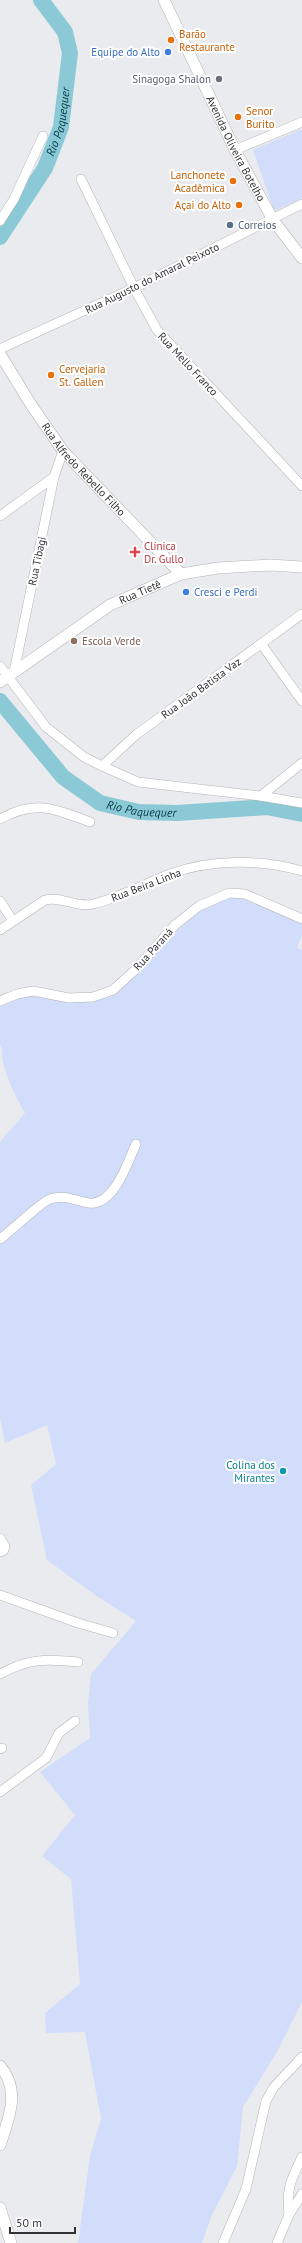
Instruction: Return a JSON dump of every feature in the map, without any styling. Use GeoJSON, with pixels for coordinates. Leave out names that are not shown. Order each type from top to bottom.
{"type":"FeatureCollection","features":[{"type":"Feature","properties":{"kind":"main road","name":"Avenida Oliveira Botelho"},"geometry":{"type":"LineString","coordinates":[[164,0],[235,150],[273,220],[302,258]]}},
{"type":"Feature","properties":{"kind":"main road","name":"Rua Alfredo Rebello Filho"},"geometry":{"type":"LineString","coordinates":[[0,354],[30,403],[63,451],[181,574]]}},
{"type":"Feature","properties":{"kind":"main road","name":"Rua Tietê"},"geometry":{"type":"LineString","coordinates":[[7,677],[110,605],[181,574],[218,568],[270,565],[302,568]]}},
{"type":"Feature","properties":{"kind":"main road"},"geometry":{"type":"LineString","coordinates":[[0,2066],[6,2073],[13,2098],[8,2124],[0,2145]]}},
{"type":"Feature","properties":{"kind":"main road"},"geometry":{"type":"LineString","coordinates":[[0,2208],[11,2243]]}},
{"type":"Feature","properties":{"kind":"street"},"geometry":{"type":"LineString","coordinates":[[235,150],[302,122]]}},
{"type":"Feature","properties":{"kind":"street"},"geometry":{"type":"LineString","coordinates":[[0,221],[14,199],[43,136]]}},
{"type":"Feature","properties":{"kind":"street","name":"Rua Mello Franco"},"geometry":{"type":"LineString","coordinates":[[81,179],[134,288],[157,330],[302,486]]}},
{"type":"Feature","properties":{"kind":"street","name":"Rua Augusto do Amaral Peixoto"},"geometry":{"type":"LineString","coordinates":[[0,349],[134,288],[273,220],[302,204]]}},
{"type":"Feature","properties":{"kind":"street","name":"Rua Tibagi"},"geometry":{"type":"LineString","coordinates":[[7,677],[54,477],[63,451]]}},
{"type":"Feature","properties":{"kind":"street"},"geometry":{"type":"LineString","coordinates":[[0,516],[54,477]]}},
{"type":"Feature","properties":{"kind":"street","name":"Rua João Batista Vaz"},"geometry":{"type":"LineString","coordinates":[[102,766],[137,734],[262,645],[302,614]]}},
{"type":"Feature","properties":{"kind":"street"},"geometry":{"type":"LineString","coordinates":[[262,645],[302,701]]}},
{"type":"Feature","properties":{"kind":"street"},"geometry":{"type":"LineString","coordinates":[[0,666],[46,727],[84,757],[102,766],[138,782],[261,796],[302,804]]}},
{"type":"Feature","properties":{"kind":"street"},"geometry":{"type":"LineString","coordinates":[[261,796],[302,763]]}},
{"type":"Feature","properties":{"kind":"street"},"geometry":{"type":"LineString","coordinates":[[0,819],[14,811],[37,807],[54,810],[90,822]]}},
{"type":"Feature","properties":{"kind":"street","name":"Rua Beira Linha"},"geometry":{"type":"LineString","coordinates":[[0,930],[45,900],[52,898],[91,905],[172,873],[200,866],[229,863],[260,864],[302,871]]}},
{"type":"Feature","properties":{"kind":"street","name":"Rua Paraná"},"geometry":{"type":"LineString","coordinates":[[0,1001],[17,994],[33,991],[69,998],[93,997],[113,990],[135,970],[175,925],[199,906],[229,893],[245,894],[302,919]]}},
{"type":"Feature","properties":{"kind":"street"},"geometry":{"type":"LineString","coordinates":[[0,901],[13,921]]}},
{"type":"Feature","properties":{"kind":"street"},"geometry":{"type":"LineString","coordinates":[[0,1240],[49,1200],[63,1196],[89,1203],[98,1202],[109,1195],[121,1177],[136,1144]]}},
{"type":"Feature","properties":{"kind":"street"},"geometry":{"type":"LineString","coordinates":[[0,1538],[5,1546],[4,1550],[0,1552]]}},
{"type":"Feature","properties":{"kind":"street"},"geometry":{"type":"LineString","coordinates":[[0,1595],[78,1623],[113,1633]]}},
{"type":"Feature","properties":{"kind":"street"},"geometry":{"type":"LineString","coordinates":[[0,1674],[17,1664],[34,1660],[78,1662]]}},
{"type":"Feature","properties":{"kind":"street"},"geometry":{"type":"LineString","coordinates":[[0,1792],[46,1758],[59,1733],[75,1721]]}},
{"type":"Feature","properties":{"kind":"street"},"geometry":{"type":"LineString","coordinates":[[224,2243],[246,2189],[266,2100],[274,2087],[302,2057]]}},
{"type":"Feature","properties":{"kind":"street"},"geometry":{"type":"LineString","coordinates":[[288,2215],[287,2195],[292,2178],[302,2156]]}},
{"type":"Feature","properties":{"kind":"street"},"geometry":{"type":"LineString","coordinates":[[277,2243],[288,2215],[302,2194]]}},
{"type":"Feature","properties":{"kind":"shaded area"},"geometry":{"type":"Polygon","coordinates":[[[302,129],[302,198],[274,211],[253,150],[302,129]]]}},
{"type":"Feature","properties":{"kind":"shaded area"},"geometry":{"type":"Polygon","coordinates":[[[238,897],[302,923],[302,935],[297,948],[302,950],[302,2002],[277,2052],[243,2107],[237,2166],[211,2217],[202,2243],[78,2243],[90,2156],[101,2119],[85,2032],[46,2033],[45,2013],[80,1984],[71,1879],[42,1856],[75,1815],[40,1772],[90,1738],[88,1703],[91,1674],[136,1621],[98,1597],[47,1560],[31,1485],[56,1464],[47,1425],[5,1443],[0,1418],[0,1142],[25,1113],[13,1091],[3,1064],[2,1049],[0,1045],[0,1006],[19,996],[93,993],[114,986],[200,911],[218,899],[238,897]]]}},
{"type":"Feature","properties":{"kind":"waterway","name":"Rio Paquequer"},"geometry":{"type":"LineString","coordinates":[[0,237],[45,168],[61,127],[70,53],[65,32],[41,0]]}},
{"type":"Feature","properties":{"kind":"waterway","name":"Rio Paquequer"},"geometry":{"type":"LineString","coordinates":[[0,701],[63,777],[100,803],[139,812],[177,813],[267,807],[302,814]]}},
{"type":"Feature","properties":{"kind":"place","name":"Barão Restaurante"},"geometry":{"type":"Point","coordinates":[171,40]}},
{"type":"Feature","properties":{"kind":"place","name":"Equipe do Alto"},"geometry":{"type":"Point","coordinates":[168,52]}},
{"type":"Feature","properties":{"kind":"place","name":"Sinagoga Shalon"},"geometry":{"type":"Point","coordinates":[219,79]}},
{"type":"Feature","properties":{"kind":"place","name":"Senor Burito"},"geometry":{"type":"Point","coordinates":[238,117]}},
{"type":"Feature","properties":{"kind":"place","name":"Lanchonete Acadêmica"},"geometry":{"type":"Point","coordinates":[233,181]}},
{"type":"Feature","properties":{"kind":"place","name":"Açai do Alto"},"geometry":{"type":"Point","coordinates":[239,205]}},
{"type":"Feature","properties":{"kind":"place","name":"Correios"},"geometry":{"type":"Point","coordinates":[230,225]}},
{"type":"Feature","properties":{"kind":"place","name":"Cervejaria St. Gallen"},"geometry":{"type":"Point","coordinates":[51,375]}},
{"type":"Feature","properties":{"kind":"place","name":"Clínica Dr. Gullo"},"geometry":{"type":"Point","coordinates":[135,552]}},
{"type":"Feature","properties":{"kind":"place","name":"Cresci e Perdi"},"geometry":{"type":"Point","coordinates":[186,592]}},
{"type":"Feature","properties":{"kind":"place","name":"Escola Verde"},"geometry":{"type":"Point","coordinates":[74,641]}},
{"type":"Feature","properties":{"kind":"place","name":"Colina dos Mirantes"},"geometry":{"type":"Point","coordinates":[283,1471]}}]}
